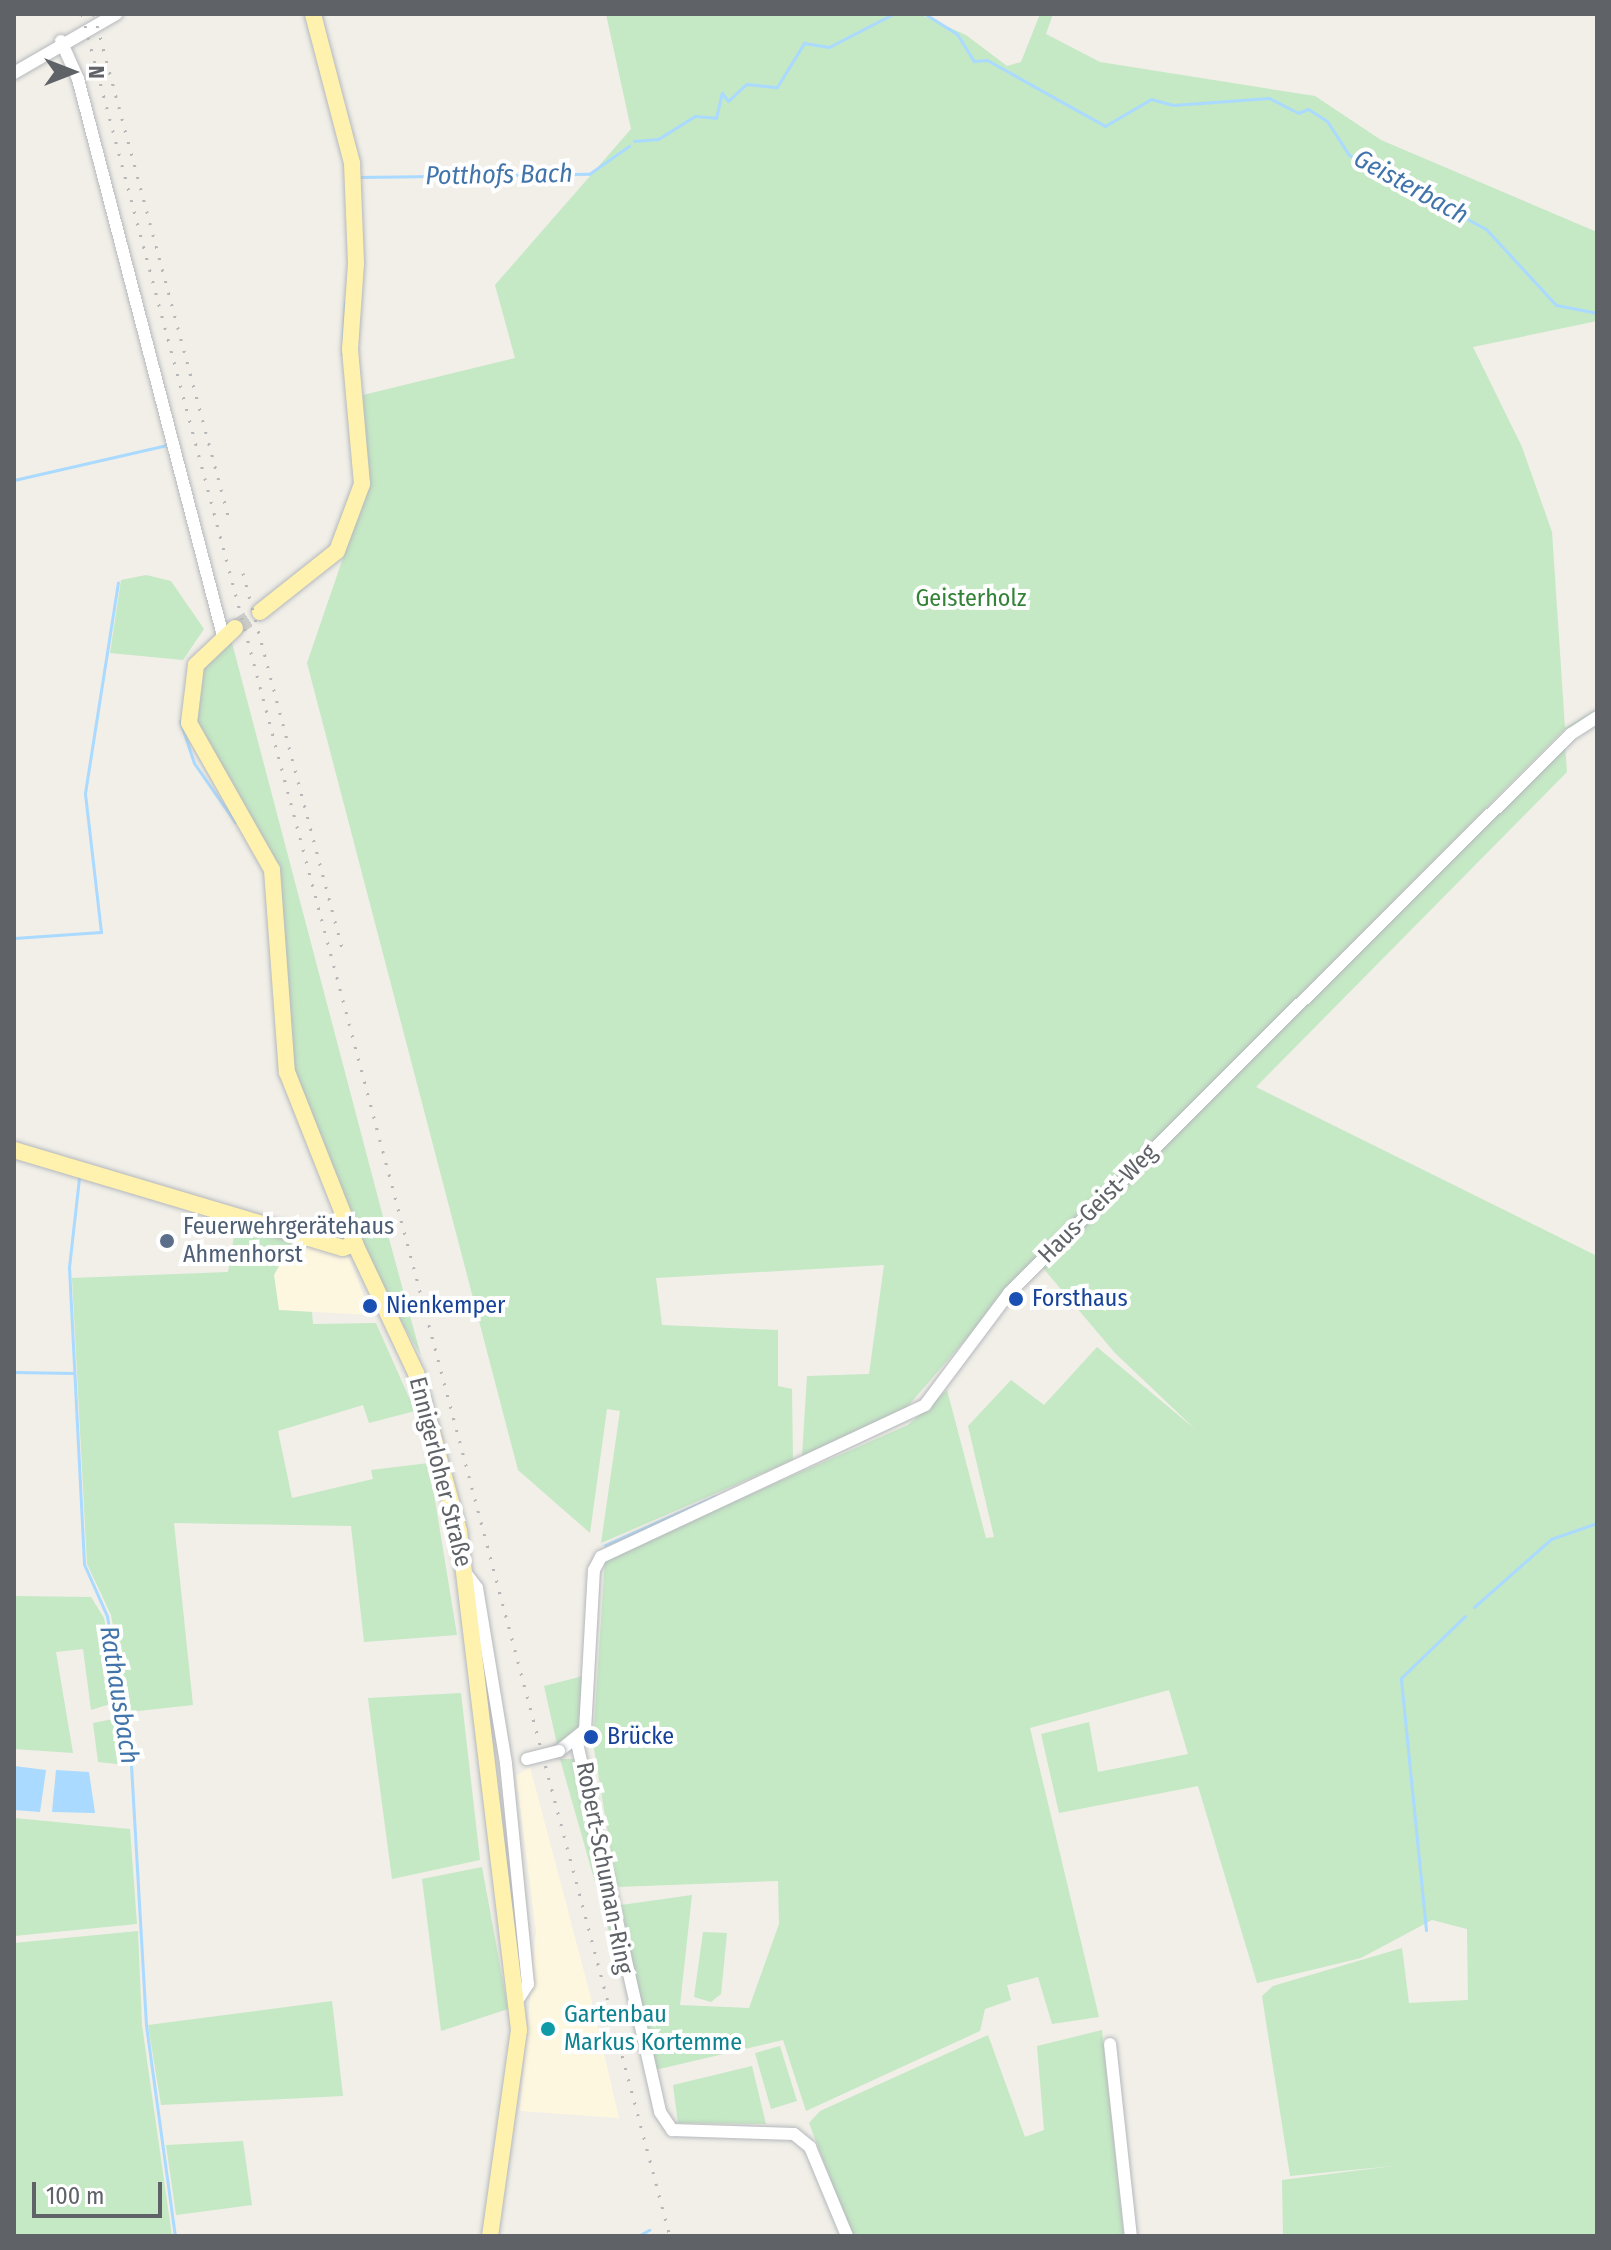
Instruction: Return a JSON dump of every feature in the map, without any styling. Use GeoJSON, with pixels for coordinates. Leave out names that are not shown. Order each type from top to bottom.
{"type":"FeatureCollection","features":[{"type":"Feature","properties":{"kind":"main road"},"geometry":{"type":"LineString","coordinates":[[260,612],[337,551],[362,484],[350,349],[356,263],[352,163],[313,14]]}},
{"type":"Feature","properties":{"kind":"main road","name":"Ennigerloher Straße"},"geometry":{"type":"LineString","coordinates":[[229,632],[190,678],[189,723],[272,870],[282,1050],[355,1244],[424,1397],[465,1572],[484,1778],[517,2001],[518,2050],[490,2236]]}},
{"type":"Feature","properties":{"kind":"main road"},"geometry":{"type":"LineString","coordinates":[[14,1150],[343,1248],[355,1244]]}},
{"type":"Feature","properties":{"kind":"street"},"geometry":{"type":"LineString","coordinates":[[14,73],[61,41],[116,14]]}},
{"type":"Feature","properties":{"kind":"street"},"geometry":{"type":"LineString","coordinates":[[61,41],[78,79],[229,632]]}},
{"type":"Feature","properties":{"kind":"street","name":"Haus-Geist-Weg"},"geometry":{"type":"LineString","coordinates":[[577,1743],[585,1730],[594,1570],[601,1557],[925,1405],[1009,1293],[1571,734],[1597,717]]}},
{"type":"Feature","properties":{"kind":"street"},"geometry":{"type":"LineString","coordinates":[[465,1572],[477,1588],[506,1764],[528,1984],[517,2001]]}},
{"type":"Feature","properties":{"kind":"street"},"geometry":{"type":"LineString","coordinates":[[506,1764],[559,1751],[577,1743]]}},
{"type":"Feature","properties":{"kind":"street","name":"Robert-Schuman-Ring"},"geometry":{"type":"LineString","coordinates":[[577,1743],[660,2112],[672,2130],[794,2134],[810,2147],[847,2236]]}},
{"type":"Feature","properties":{"kind":"street"},"geometry":{"type":"LineString","coordinates":[[1110,2044],[1126,2138],[1131,2236]]}},
{"type":"Feature","properties":{"kind":"shaded area"},"geometry":{"type":"Polygon","coordinates":[[[293,1240],[349,1258],[371,1315],[279,1310],[274,1276],[293,1240]]]}},
{"type":"Feature","properties":{"kind":"shaded area"},"geometry":{"type":"Polygon","coordinates":[[[530,1767],[619,2118],[520,2111],[536,1931],[516,1776],[530,1767]]]}},
{"type":"Feature","properties":{"kind":"green space","name":"Geisterholz"},"geometry":{"type":"Polygon","coordinates":[[[606,14],[919,14],[966,35],[1007,66],[1021,62],[1040,14],[1053,14],[1046,34],[1100,62],[1315,96],[1381,140],[1597,232],[1597,321],[1473,347],[1522,447],[1552,532],[1565,728],[1597,709],[1597,722],[1565,729],[1031,1264],[901,1414],[802,1456],[807,1376],[869,1374],[884,1265],[656,1278],[662,1325],[778,1330],[778,1386],[792,1389],[793,1460],[601,1543],[620,1411],[607,1409],[590,1533],[518,1470],[307,663],[368,485],[363,395],[515,358],[495,285],[631,129],[606,14]]]}},
{"type":"Feature","properties":{"kind":"green space"},"geometry":{"type":"Polygon","coordinates":[[[146,575],[171,581],[204,629],[183,660],[110,653],[121,580],[146,575]]]}},
{"type":"Feature","properties":{"kind":"green space"},"geometry":{"type":"Polygon","coordinates":[[[231,639],[421,1356],[381,1286],[296,1079],[285,1018],[281,880],[271,851],[194,721],[201,666],[231,639]]]}},
{"type":"Feature","properties":{"kind":"green space"},"geometry":{"type":"Polygon","coordinates":[[[1565,745],[1567,772],[1256,1087],[1597,1256],[1597,2236],[1283,2236],[1282,2180],[1393,2166],[1290,2176],[1262,1996],[1273,1986],[1402,1948],[1409,2003],[1468,2000],[1467,1929],[1432,1920],[1361,1958],[1257,1983],[1198,1786],[1059,1813],[1041,1734],[1089,1722],[1098,1772],[1188,1754],[1169,1690],[1030,1728],[1099,2017],[1052,2024],[1038,1977],[1007,1985],[1011,2000],[985,2009],[980,2031],[806,2111],[783,2040],[655,2070],[621,1905],[692,1895],[680,2005],[749,2008],[779,1924],[778,1881],[617,1887],[593,1743],[605,1558],[908,1425],[947,1390],[986,1538],[994,1537],[968,1426],[1011,1380],[1044,1405],[1097,1347],[1196,1430],[1115,1353],[1043,1268],[1565,745]]]}},
{"type":"Feature","properties":{"kind":"green space"},"geometry":{"type":"Polygon","coordinates":[[[236,1224],[293,1240],[274,1275],[279,1310],[312,1312],[313,1324],[376,1323],[415,1411],[369,1423],[363,1405],[278,1431],[292,1498],[373,1479],[371,1470],[429,1463],[457,1635],[364,1642],[351,1526],[174,1523],[193,1705],[129,1712],[111,1615],[87,1564],[72,1278],[228,1272],[236,1224]]]}},
{"type":"Feature","properties":{"kind":"green space"},"geometry":{"type":"Polygon","coordinates":[[[14,1596],[91,1597],[104,1618],[120,1701],[91,1710],[83,1649],[56,1652],[73,1753],[14,1749],[14,1596]]]}},
{"type":"Feature","properties":{"kind":"green space"},"geometry":{"type":"Polygon","coordinates":[[[583,1676],[580,1729],[557,1744],[544,1686],[583,1676]]]}},
{"type":"Feature","properties":{"kind":"green space"},"geometry":{"type":"Polygon","coordinates":[[[461,1693],[480,1860],[392,1879],[368,1698],[461,1693]]]}},
{"type":"Feature","properties":{"kind":"green space"},"geometry":{"type":"Polygon","coordinates":[[[123,1717],[126,1765],[98,1762],[93,1723],[123,1717]]]}},
{"type":"Feature","properties":{"kind":"green space"},"geometry":{"type":"Polygon","coordinates":[[[560,1759],[576,1759],[583,1780],[619,1967],[560,1759]]]}},
{"type":"Feature","properties":{"kind":"green space"},"geometry":{"type":"Polygon","coordinates":[[[14,1818],[130,1829],[137,1924],[14,1936],[14,1818]]]}},
{"type":"Feature","properties":{"kind":"green space"},"geometry":{"type":"Polygon","coordinates":[[[482,1867],[508,2009],[441,2031],[422,1879],[482,1867]]]}},
{"type":"Feature","properties":{"kind":"green space"},"geometry":{"type":"Polygon","coordinates":[[[138,1931],[142,2025],[172,2236],[14,2236],[14,1943],[138,1931]]]}},
{"type":"Feature","properties":{"kind":"green space"},"geometry":{"type":"Polygon","coordinates":[[[703,1932],[727,1933],[721,1994],[711,2002],[694,1997],[703,1932]]]}},
{"type":"Feature","properties":{"kind":"green space"},"geometry":{"type":"Polygon","coordinates":[[[332,2001],[343,2096],[161,2105],[148,2025],[332,2001]]]}},
{"type":"Feature","properties":{"kind":"green space"},"geometry":{"type":"Polygon","coordinates":[[[1102,2030],[1124,2236],[852,2236],[809,2123],[820,2111],[988,2035],[1025,2137],[1044,2130],[1037,2046],[1102,2030]]]}},
{"type":"Feature","properties":{"kind":"green space"},"geometry":{"type":"Polygon","coordinates":[[[780,2046],[797,2101],[771,2109],[755,2053],[780,2046]]]}},
{"type":"Feature","properties":{"kind":"green space"},"geometry":{"type":"Polygon","coordinates":[[[752,2066],[766,2124],[678,2123],[673,2085],[752,2066]]]}},
{"type":"Feature","properties":{"kind":"green space"},"geometry":{"type":"Polygon","coordinates":[[[243,2141],[252,2205],[176,2215],[166,2145],[243,2141]]]}},
{"type":"Feature","properties":{"kind":"water"},"geometry":{"type":"Polygon","coordinates":[[[14,1766],[46,1770],[40,1812],[14,1810],[14,1766]]]}},
{"type":"Feature","properties":{"kind":"water"},"geometry":{"type":"Polygon","coordinates":[[[56,1770],[89,1772],[95,1813],[52,1812],[56,1770]]]}},
{"type":"Feature","properties":{"kind":"waterway","name":"Potthofs Bach"},"geometry":{"type":"LineString","coordinates":[[634,141],[658,139],[695,116],[716,118],[722,93],[728,101],[746,84],[777,87],[804,43],[829,47],[893,14]]}},
{"type":"Feature","properties":{"kind":"waterway","name":"Geisterbach"},"geometry":{"type":"LineString","coordinates":[[925,14],[957,34],[974,61],[987,60],[1105,126],[1151,99],[1173,105],[1269,98],[1298,113],[1308,109],[1327,121],[1349,155],[1486,229],[1556,305],[1597,313]]}},
{"type":"Feature","properties":{"kind":"waterway","name":"Potthofs Bach"},"geometry":{"type":"LineString","coordinates":[[360,177],[589,174],[629,146]]}},
{"type":"Feature","properties":{"kind":"waterway"},"geometry":{"type":"LineString","coordinates":[[342,354],[345,302]]}},
{"type":"Feature","properties":{"kind":"waterway"},"geometry":{"type":"LineString","coordinates":[[14,480],[167,445]]}},
{"type":"Feature","properties":{"kind":"waterway"},"geometry":{"type":"LineString","coordinates":[[14,938],[101,932],[85,793],[118,583]]}},
{"type":"Feature","properties":{"kind":"waterway"},"geometry":{"type":"LineString","coordinates":[[180,721],[194,763],[235,822]]}},
{"type":"Feature","properties":{"kind":"waterway","name":"Rathausbach"},"geometry":{"type":"LineString","coordinates":[[79,1178],[69,1267],[84,1564],[107,1616],[131,1765],[146,2025],[175,2236]]}},
{"type":"Feature","properties":{"kind":"waterway"},"geometry":{"type":"LineString","coordinates":[[14,1372],[74,1373]]}},
{"type":"Feature","properties":{"kind":"waterway"},"geometry":{"type":"LineString","coordinates":[[605,1545],[716,1496]]}},
{"type":"Feature","properties":{"kind":"waterway"},"geometry":{"type":"LineString","coordinates":[[1474,1607],[1551,1539],[1597,1523]]}},
{"type":"Feature","properties":{"kind":"waterway"},"geometry":{"type":"LineString","coordinates":[[1426,1930],[1401,1678],[1465,1616]]}},
{"type":"Feature","properties":{"kind":"waterway"},"geometry":{"type":"LineString","coordinates":[[638,2236],[649,2230]]}},
{"type":"Feature","properties":{"kind":"tunnel"},"geometry":{"type":"LineString","coordinates":[[235,628],[260,612]]}},
{"type":"Feature","properties":{"kind":"railway"},"geometry":{"type":"LineString","coordinates":[[82,14],[670,2236]]}},
{"type":"Feature","properties":{"kind":"railway"},"geometry":{"type":"LineString","coordinates":[[94,14],[229,519]]}},
{"type":"Feature","properties":{"kind":"railway"},"geometry":{"type":"LineString","coordinates":[[243,573],[343,952]]}},
{"type":"Feature","properties":{"kind":"place","name":"Feuerwehrgerätehaus Ahmenhorst"},"geometry":{"type":"Point","coordinates":[167,1241]}},
{"type":"Feature","properties":{"kind":"place","name":"Forsthaus"},"geometry":{"type":"Point","coordinates":[1016,1299]}},
{"type":"Feature","properties":{"kind":"place","name":"Nienkemper"},"geometry":{"type":"Point","coordinates":[370,1306]}},
{"type":"Feature","properties":{"kind":"place","name":"Brücke"},"geometry":{"type":"Point","coordinates":[591,1737]}},
{"type":"Feature","properties":{"kind":"place","name":"Gartenbau Markus Kortemme"},"geometry":{"type":"Point","coordinates":[548,2029]}}]}
